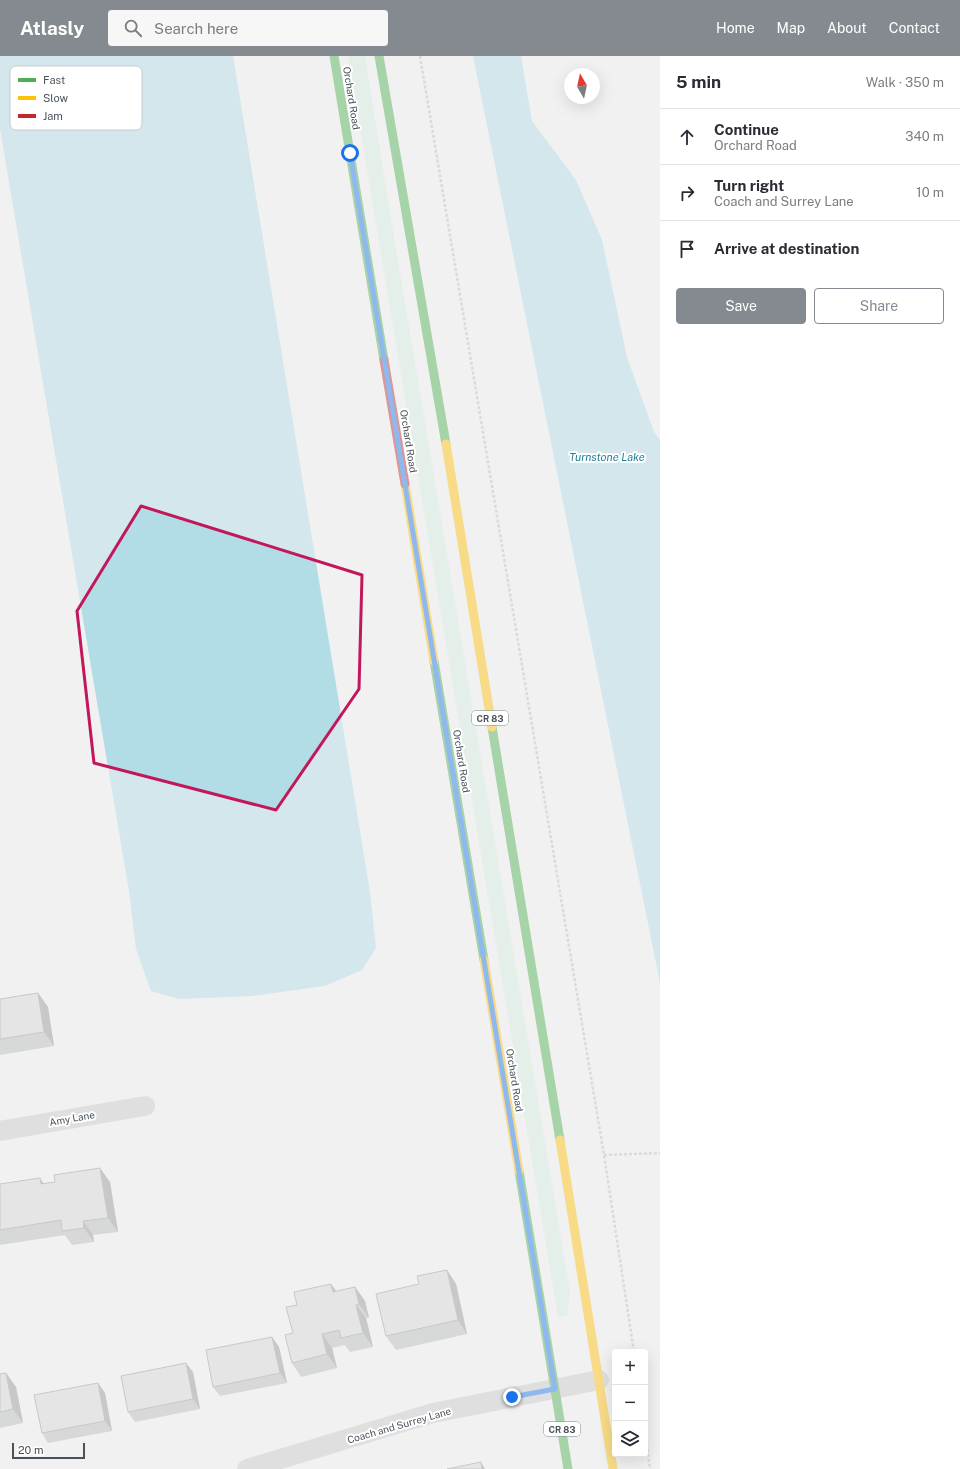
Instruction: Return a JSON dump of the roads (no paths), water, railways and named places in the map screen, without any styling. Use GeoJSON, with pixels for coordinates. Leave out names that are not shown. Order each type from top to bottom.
{"type":"FeatureCollection","features":[{"type":"Feature","properties":{"kind":"main road","name":"Orchard Road"},"geometry":{"type":"LineString","coordinates":[[334,56],[568,1469]]}},
{"type":"Feature","properties":{"kind":"main road","name":"CR 83"},"geometry":{"type":"LineString","coordinates":[[379,56],[434,371],[613,1469]]}},
{"type":"Feature","properties":{"kind":"street","name":"Amy Lane"},"geometry":{"type":"LineString","coordinates":[[0,1131],[145,1106]]}},
{"type":"Feature","properties":{"kind":"street","name":"Coach and Surrey Lane"},"geometry":{"type":"LineString","coordinates":[[247,1469],[433,1413],[599,1380]]}},
{"type":"Feature","properties":{"kind":"water"},"geometry":{"type":"Polygon","coordinates":[[[0,56],[233,56],[370,892],[376,948],[362,970],[325,986],[252,996],[179,999],[151,991],[136,949],[129,891],[0,129],[0,56]]]}},
{"type":"Feature","properties":{"kind":"water","name":"Turnstone Lake"},"geometry":{"type":"Polygon","coordinates":[[[473,56],[521,56],[532,121],[576,180],[602,240],[627,357],[654,432],[660,440],[660,983],[473,56]]]}}]}
